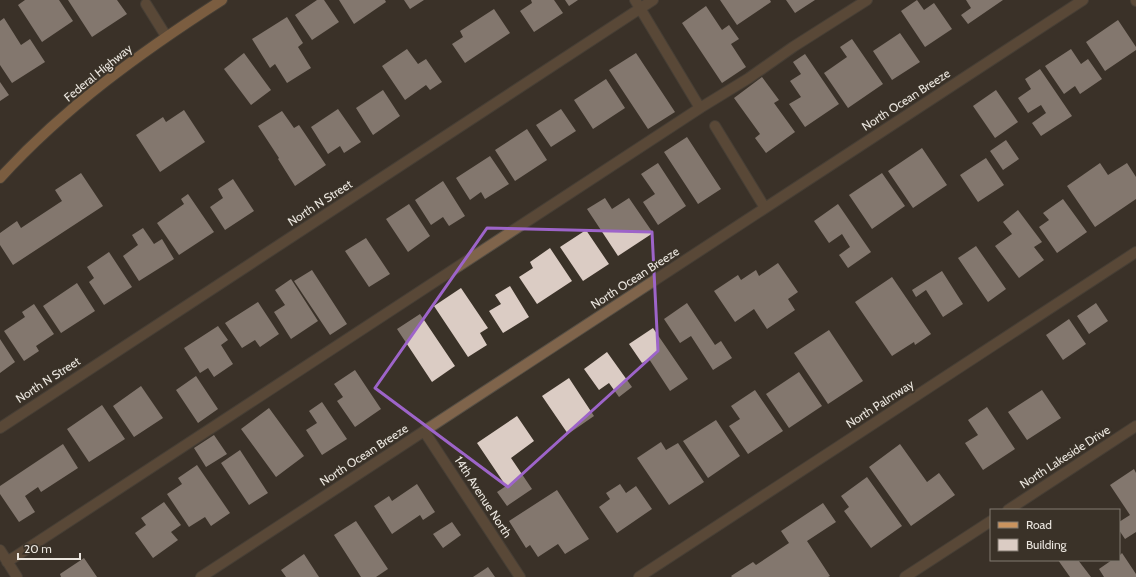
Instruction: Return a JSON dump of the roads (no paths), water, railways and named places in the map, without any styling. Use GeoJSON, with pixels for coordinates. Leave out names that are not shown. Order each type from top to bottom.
{"type":"FeatureCollection","features":[{"type":"Feature","properties":{"kind":"main road","name":"Federal Highway"},"geometry":{"type":"LineString","coordinates":[[0,178],[45,133],[125,66],[166,36],[222,0]]}},
{"type":"Feature","properties":{"kind":"street","name":"North N Street"},"geometry":{"type":"LineString","coordinates":[[0,428],[637,4],[653,0]]}},
{"type":"Feature","properties":{"kind":"street"},"geometry":{"type":"LineString","coordinates":[[7,562],[867,0]]}},
{"type":"Feature","properties":{"kind":"street","name":"North Ocean Breeze"},"geometry":{"type":"LineString","coordinates":[[201,577],[1083,0]]}},
{"type":"Feature","properties":{"kind":"street"},"geometry":{"type":"LineString","coordinates":[[146,4],[166,36]]}},
{"type":"Feature","properties":{"kind":"street"},"geometry":{"type":"LineString","coordinates":[[637,4],[700,108]]}},
{"type":"Feature","properties":{"kind":"street"},"geometry":{"type":"LineString","coordinates":[[715,126],[765,208]]}},
{"type":"Feature","properties":{"kind":"street","name":"North Palmway"},"geometry":{"type":"LineString","coordinates":[[639,577],[1136,252]]}},
{"type":"Feature","properties":{"kind":"street","name":"North Lakeside Drive"},"geometry":{"type":"LineString","coordinates":[[1010,509],[1136,426]]}},
{"type":"Feature","properties":{"kind":"street","name":"14th Avenue North"},"geometry":{"type":"LineString","coordinates":[[424,431],[520,577]]}},
{"type":"Feature","properties":{"kind":"street"},"geometry":{"type":"LineString","coordinates":[[905,577],[990,522]]}},
{"type":"Feature","properties":{"kind":"street"},"geometry":{"type":"LineString","coordinates":[[0,550],[17,577]]}}]}
